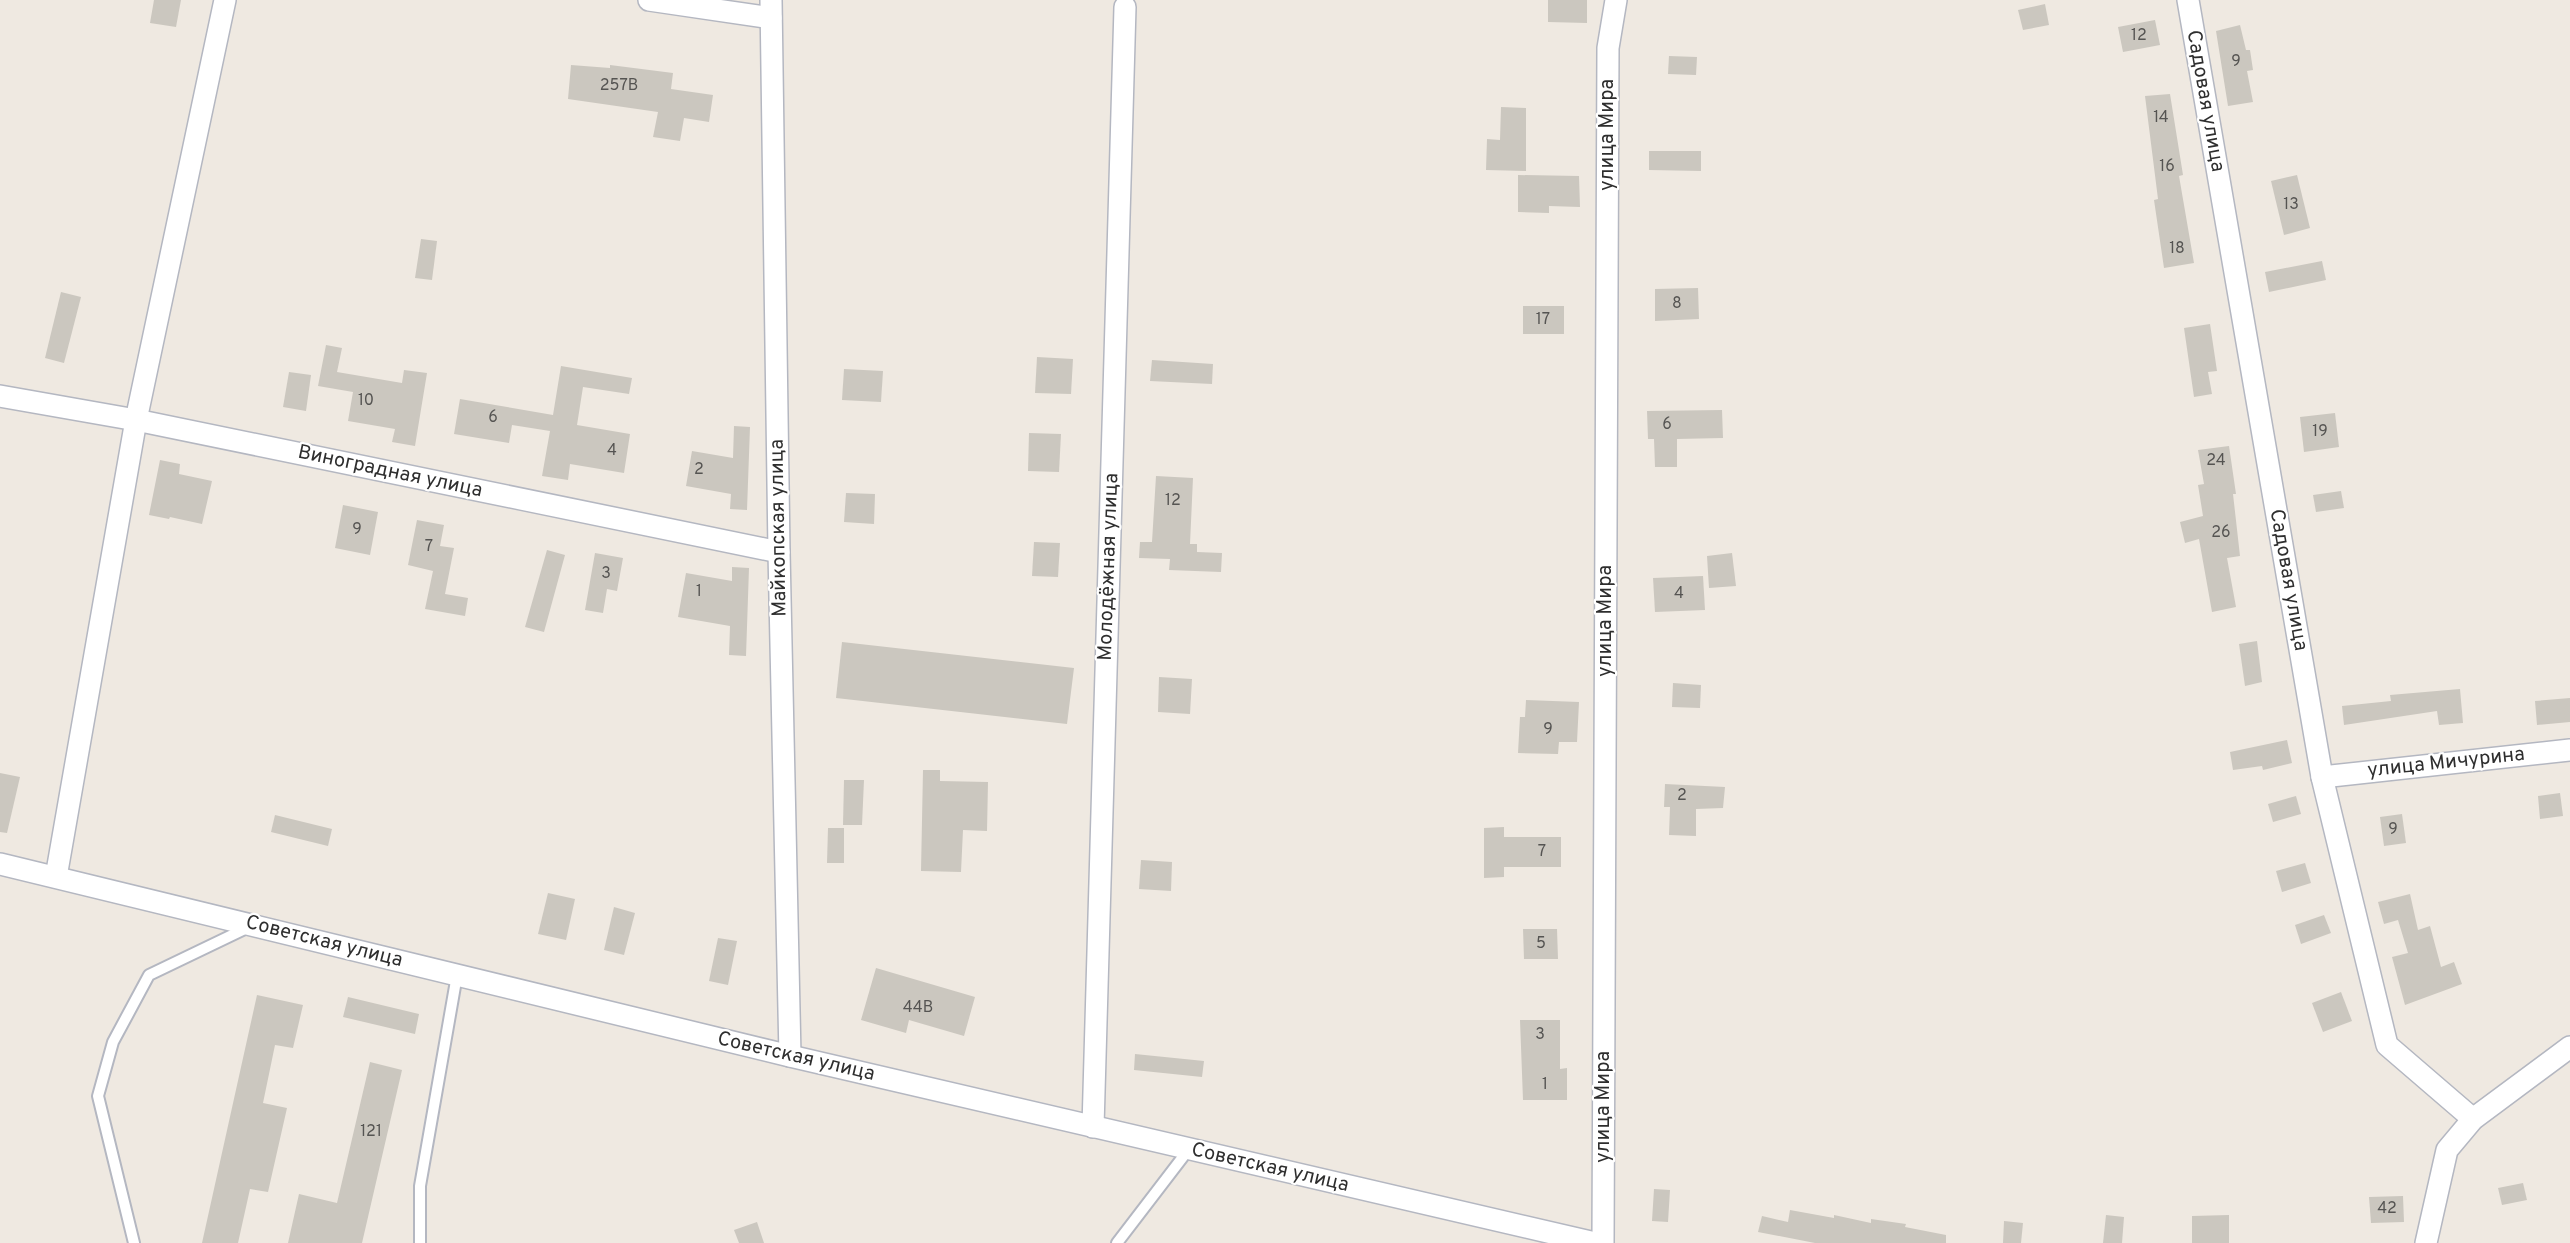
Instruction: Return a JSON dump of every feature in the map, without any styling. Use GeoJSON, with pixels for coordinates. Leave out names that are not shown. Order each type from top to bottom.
{"type":"FeatureCollection","features":[{"type":"Feature","properties":{"kind":"street"},"geometry":{"type":"LineString","coordinates":[[56,877],[136,420],[225,0]]}},
{"type":"Feature","properties":{"kind":"street"},"geometry":{"type":"LineString","coordinates":[[649,0],[771,9]]}},
{"type":"Feature","properties":{"kind":"street","name":"улица Мира"},"geometry":{"type":"LineString","coordinates":[[1603,1243],[1608,48],[1616,0]]}},
{"type":"Feature","properties":{"kind":"street","name":"Садовая улица"},"geometry":{"type":"LineString","coordinates":[[2188,0],[2322,777],[2387,1045],[2473,1119]]}},
{"type":"Feature","properties":{"kind":"street","name":"Молодёжная улица"},"geometry":{"type":"LineString","coordinates":[[1093,1127],[1125,7]]}},
{"type":"Feature","properties":{"kind":"street","name":"Майкопская улица"},"geometry":{"type":"LineString","coordinates":[[771,9],[779,552],[790,1056]]}},
{"type":"Feature","properties":{"kind":"street","name":"Виноградная улица"},"geometry":{"type":"LineString","coordinates":[[0,396],[136,420],[779,552]]}},
{"type":"Feature","properties":{"kind":"street","name":"улица Мичурина"},"geometry":{"type":"LineString","coordinates":[[2322,777],[2570,750]]}},
{"type":"Feature","properties":{"kind":"street","name":"Советская улица"},"geometry":{"type":"LineString","coordinates":[[0,864],[790,1056],[1595,1243]]}},
{"type":"Feature","properties":{"kind":"street"},"geometry":{"type":"LineString","coordinates":[[2426,1243],[2447,1150],[2473,1119],[2570,1047]]}},
{"type":"Feature","properties":{"kind":"lane"},"geometry":{"type":"LineString","coordinates":[[134,1243],[98,1096],[113,1042],[149,975],[254,925]]}},
{"type":"Feature","properties":{"kind":"lane"},"geometry":{"type":"LineString","coordinates":[[420,1243],[420,1186],[457,975]]}},
{"type":"Feature","properties":{"kind":"lane"},"geometry":{"type":"LineString","coordinates":[[1117,1243],[1189,1149]]}},
{"type":"Feature","properties":{"kind":"building"},"geometry":{"type":"Polygon","coordinates":[[[154,0],[181,0],[176,27],[150,23],[154,0]]]}},
{"type":"Feature","properties":{"kind":"building"},"geometry":{"type":"Polygon","coordinates":[[[1548,0],[1587,0],[1587,23],[1548,22],[1548,0]]]}},
{"type":"Feature","properties":{"kind":"building"},"geometry":{"type":"Polygon","coordinates":[[[2045,4],[2049,25],[2023,30],[2018,10],[2045,4]]]}},
{"type":"Feature","properties":{"kind":"building"},"geometry":{"type":"Polygon","coordinates":[[[2155,20],[2160,45],[2123,52],[2118,27],[2155,20]]]}},
{"type":"Feature","properties":{"kind":"building"},"geometry":{"type":"Polygon","coordinates":[[[2240,25],[2246,50],[2250,50],[2253,70],[2247,71],[2253,102],[2228,106],[2216,31],[2240,25]]]}},
{"type":"Feature","properties":{"kind":"building"},"geometry":{"type":"Polygon","coordinates":[[[1669,56],[1697,57],[1696,75],[1668,74],[1669,56]]]}},
{"type":"Feature","properties":{"kind":"building"},"geometry":{"type":"Polygon","coordinates":[[[571,65],[610,68],[610,65],[673,73],[671,89],[713,95],[709,122],[684,118],[680,141],[653,137],[658,112],[568,99],[571,65]]]}},
{"type":"Feature","properties":{"kind":"building"},"geometry":{"type":"Polygon","coordinates":[[[2170,94],[2183,175],[2179,176],[2194,263],[2164,268],[2154,200],[2158,199],[2145,96],[2170,94]]]}},
{"type":"Feature","properties":{"kind":"building"},"geometry":{"type":"Polygon","coordinates":[[[1501,107],[1526,108],[1526,171],[1486,170],[1487,139],[1500,140],[1501,107]]]}},
{"type":"Feature","properties":{"kind":"building"},"geometry":{"type":"Polygon","coordinates":[[[1649,151],[1701,151],[1701,171],[1649,170],[1649,151]]]}},
{"type":"Feature","properties":{"kind":"building"},"geometry":{"type":"Polygon","coordinates":[[[1518,175],[1579,176],[1580,207],[1549,206],[1549,213],[1518,212],[1518,175]]]}},
{"type":"Feature","properties":{"kind":"building"},"geometry":{"type":"Polygon","coordinates":[[[2297,175],[2310,228],[2284,235],[2271,181],[2297,175]]]}},
{"type":"Feature","properties":{"kind":"building"},"geometry":{"type":"Polygon","coordinates":[[[421,239],[437,241],[432,280],[415,278],[421,239]]]}},
{"type":"Feature","properties":{"kind":"building"},"geometry":{"type":"Polygon","coordinates":[[[2322,261],[2326,280],[2269,292],[2265,272],[2322,261]]]}},
{"type":"Feature","properties":{"kind":"building"},"geometry":{"type":"Polygon","coordinates":[[[1698,288],[1699,319],[1655,321],[1655,289],[1698,288]]]}},
{"type":"Feature","properties":{"kind":"building"},"geometry":{"type":"Polygon","coordinates":[[[61,292],[81,297],[64,363],[45,358],[61,292]]]}},
{"type":"Feature","properties":{"kind":"building"},"geometry":{"type":"Polygon","coordinates":[[[1523,306],[1564,306],[1564,334],[1523,334],[1523,306]]]}},
{"type":"Feature","properties":{"kind":"building"},"geometry":{"type":"Polygon","coordinates":[[[2210,324],[2217,371],[2208,372],[2212,394],[2194,397],[2184,328],[2210,324]]]}},
{"type":"Feature","properties":{"kind":"building"},"geometry":{"type":"Polygon","coordinates":[[[326,345],[342,348],[337,372],[402,383],[404,370],[427,373],[415,446],[392,442],[395,429],[348,421],[353,392],[318,386],[326,345]]]}},
{"type":"Feature","properties":{"kind":"building"},"geometry":{"type":"Polygon","coordinates":[[[1037,357],[1073,359],[1071,394],[1035,393],[1037,357]]]}},
{"type":"Feature","properties":{"kind":"building"},"geometry":{"type":"Polygon","coordinates":[[[1152,360],[1213,364],[1212,384],[1150,381],[1152,360]]]}},
{"type":"Feature","properties":{"kind":"building"},"geometry":{"type":"Polygon","coordinates":[[[561,366],[632,378],[629,394],[583,387],[577,425],[630,434],[624,473],[570,464],[568,480],[542,476],[550,431],[512,425],[509,443],[454,434],[460,399],[553,415],[561,366]]]}},
{"type":"Feature","properties":{"kind":"building"},"geometry":{"type":"Polygon","coordinates":[[[844,369],[883,371],[881,402],[842,400],[844,369]]]}},
{"type":"Feature","properties":{"kind":"building"},"geometry":{"type":"Polygon","coordinates":[[[289,372],[311,375],[306,411],[283,407],[289,372]]]}},
{"type":"Feature","properties":{"kind":"building"},"geometry":{"type":"Polygon","coordinates":[[[1722,410],[1723,438],[1677,439],[1677,467],[1655,467],[1654,439],[1648,439],[1647,411],[1722,410]]]}},
{"type":"Feature","properties":{"kind":"building"},"geometry":{"type":"Polygon","coordinates":[[[2335,413],[2339,447],[2304,452],[2300,417],[2335,413]]]}},
{"type":"Feature","properties":{"kind":"building"},"geometry":{"type":"Polygon","coordinates":[[[734,426],[750,427],[747,510],[730,509],[731,494],[686,486],[692,451],[733,458],[734,426]]]}},
{"type":"Feature","properties":{"kind":"building"},"geometry":{"type":"Polygon","coordinates":[[[1029,433],[1061,434],[1059,472],[1028,471],[1029,433]]]}},
{"type":"Feature","properties":{"kind":"building"},"geometry":{"type":"Polygon","coordinates":[[[2229,446],[2236,494],[2233,494],[2240,556],[2227,558],[2236,607],[2212,612],[2199,539],[2185,543],[2180,522],[2203,516],[2198,485],[2204,484],[2198,450],[2229,446]]]}},
{"type":"Feature","properties":{"kind":"building"},"geometry":{"type":"Polygon","coordinates":[[[160,460],[180,464],[179,474],[212,481],[202,524],[149,515],[160,460]]]}},
{"type":"Feature","properties":{"kind":"building"},"geometry":{"type":"Polygon","coordinates":[[[1156,476],[1193,478],[1190,544],[1197,544],[1197,552],[1222,553],[1221,572],[1169,570],[1170,559],[1139,558],[1140,542],[1152,542],[1156,476]]]}},
{"type":"Feature","properties":{"kind":"building"},"geometry":{"type":"Polygon","coordinates":[[[2341,491],[2344,508],[2316,512],[2313,495],[2341,491]]]}},
{"type":"Feature","properties":{"kind":"building"},"geometry":{"type":"Polygon","coordinates":[[[846,493],[875,494],[874,524],[844,522],[846,493]]]}},
{"type":"Feature","properties":{"kind":"building"},"geometry":{"type":"Polygon","coordinates":[[[343,505],[378,512],[370,555],[335,548],[343,505]]]}},
{"type":"Feature","properties":{"kind":"building"},"geometry":{"type":"Polygon","coordinates":[[[417,520],[444,525],[440,546],[454,548],[445,594],[468,598],[465,616],[425,609],[433,571],[408,565],[417,520]]]}},
{"type":"Feature","properties":{"kind":"building"},"geometry":{"type":"Polygon","coordinates":[[[1034,542],[1060,543],[1058,577],[1032,576],[1034,542]]]}},
{"type":"Feature","properties":{"kind":"building"},"geometry":{"type":"Polygon","coordinates":[[[547,550],[565,555],[544,632],[525,627],[547,550]]]}},
{"type":"Feature","properties":{"kind":"building"},"geometry":{"type":"Polygon","coordinates":[[[595,553],[623,558],[617,591],[607,589],[603,613],[585,610],[595,553]]]}},
{"type":"Feature","properties":{"kind":"building"},"geometry":{"type":"Polygon","coordinates":[[[1732,553],[1736,586],[1709,588],[1707,556],[1732,553]]]}},
{"type":"Feature","properties":{"kind":"building"},"geometry":{"type":"Polygon","coordinates":[[[732,567],[749,568],[746,656],[729,655],[730,626],[678,617],[686,573],[732,581],[732,567]]]}},
{"type":"Feature","properties":{"kind":"building"},"geometry":{"type":"Polygon","coordinates":[[[1703,576],[1705,610],[1655,612],[1653,578],[1703,576]]]}},
{"type":"Feature","properties":{"kind":"building"},"geometry":{"type":"Polygon","coordinates":[[[2257,641],[2262,682],[2245,686],[2239,644],[2257,641]]]}},
{"type":"Feature","properties":{"kind":"building"},"geometry":{"type":"Polygon","coordinates":[[[842,642],[1074,668],[1067,724],[836,698],[842,642]]]}},
{"type":"Feature","properties":{"kind":"building"},"geometry":{"type":"Polygon","coordinates":[[[1159,677],[1192,679],[1190,714],[1158,712],[1159,677]]]}},
{"type":"Feature","properties":{"kind":"building"},"geometry":{"type":"Polygon","coordinates":[[[1673,683],[1701,685],[1700,708],[1672,707],[1673,683]]]}},
{"type":"Feature","properties":{"kind":"building"},"geometry":{"type":"Polygon","coordinates":[[[2460,689],[2463,723],[2439,725],[2437,711],[2344,725],[2342,706],[2391,701],[2390,695],[2460,689]]]}},
{"type":"Feature","properties":{"kind":"building"},"geometry":{"type":"Polygon","coordinates":[[[2570,698],[2570,722],[2537,725],[2535,701],[2570,698]]]}},
{"type":"Feature","properties":{"kind":"building"},"geometry":{"type":"Polygon","coordinates":[[[1526,700],[1579,702],[1577,742],[1559,742],[1558,754],[1518,753],[1520,717],[1525,717],[1526,700]]]}},
{"type":"Feature","properties":{"kind":"building"},"geometry":{"type":"Polygon","coordinates":[[[2287,740],[2292,763],[2263,770],[2262,766],[2233,770],[2230,752],[2287,740]]]}},
{"type":"Feature","properties":{"kind":"building"},"geometry":{"type":"Polygon","coordinates":[[[923,770],[940,770],[940,781],[988,782],[987,831],[963,830],[961,872],[921,871],[923,770]]]}},
{"type":"Feature","properties":{"kind":"building"},"geometry":{"type":"Polygon","coordinates":[[[0,773],[20,777],[7,833],[0,832],[0,773]]]}},
{"type":"Feature","properties":{"kind":"building"},"geometry":{"type":"Polygon","coordinates":[[[844,780],[864,780],[862,825],[843,825],[844,780]]]}},
{"type":"Feature","properties":{"kind":"building"},"geometry":{"type":"Polygon","coordinates":[[[1665,784],[1725,787],[1723,808],[1696,809],[1696,836],[1669,835],[1670,807],[1664,807],[1665,784]]]}},
{"type":"Feature","properties":{"kind":"building"},"geometry":{"type":"Polygon","coordinates":[[[2560,793],[2563,816],[2540,819],[2538,796],[2560,793]]]}},
{"type":"Feature","properties":{"kind":"building"},"geometry":{"type":"Polygon","coordinates":[[[2296,796],[2301,814],[2273,822],[2268,804],[2296,796]]]}},
{"type":"Feature","properties":{"kind":"building"},"geometry":{"type":"Polygon","coordinates":[[[2402,814],[2406,843],[2384,846],[2380,817],[2402,814]]]}},
{"type":"Feature","properties":{"kind":"building"},"geometry":{"type":"Polygon","coordinates":[[[275,815],[332,829],[328,846],[271,832],[275,815]]]}},
{"type":"Feature","properties":{"kind":"building"},"geometry":{"type":"Polygon","coordinates":[[[1504,827],[1504,837],[1561,837],[1561,867],[1504,867],[1504,877],[1484,878],[1484,828],[1504,827]]]}},
{"type":"Feature","properties":{"kind":"building"},"geometry":{"type":"Polygon","coordinates":[[[828,828],[844,828],[844,863],[827,863],[828,828]]]}},
{"type":"Feature","properties":{"kind":"building"},"geometry":{"type":"Polygon","coordinates":[[[1141,860],[1172,862],[1171,891],[1139,889],[1141,860]]]}},
{"type":"Feature","properties":{"kind":"building"},"geometry":{"type":"Polygon","coordinates":[[[2305,863],[2311,883],[2282,892],[2276,871],[2305,863]]]}},
{"type":"Feature","properties":{"kind":"building"},"geometry":{"type":"Polygon","coordinates":[[[548,893],[575,899],[566,940],[538,934],[548,893]]]}},
{"type":"Feature","properties":{"kind":"building"},"geometry":{"type":"Polygon","coordinates":[[[2410,894],[2418,930],[2430,926],[2441,967],[2454,962],[2462,984],[2405,1005],[2392,957],[2408,953],[2398,920],[2384,924],[2378,902],[2410,894]]]}},
{"type":"Feature","properties":{"kind":"building"},"geometry":{"type":"Polygon","coordinates":[[[614,907],[635,913],[624,955],[604,950],[614,907]]]}},
{"type":"Feature","properties":{"kind":"building"},"geometry":{"type":"Polygon","coordinates":[[[2324,915],[2331,933],[2301,944],[2295,925],[2324,915]]]}},
{"type":"Feature","properties":{"kind":"building"},"geometry":{"type":"Polygon","coordinates":[[[1523,929],[1557,929],[1558,959],[1524,959],[1523,929]]]}},
{"type":"Feature","properties":{"kind":"building"},"geometry":{"type":"Polygon","coordinates":[[[718,938],[737,941],[728,985],[709,981],[718,938]]]}},
{"type":"Feature","properties":{"kind":"building"},"geometry":{"type":"Polygon","coordinates":[[[876,968],[975,997],[964,1036],[909,1020],[906,1033],[861,1020],[876,968]]]}},
{"type":"Feature","properties":{"kind":"building"},"geometry":{"type":"Polygon","coordinates":[[[2341,992],[2352,1021],[2323,1032],[2312,1003],[2341,992]]]}},
{"type":"Feature","properties":{"kind":"building"},"geometry":{"type":"Polygon","coordinates":[[[257,995],[303,1005],[293,1048],[275,1045],[263,1103],[287,1108],[268,1192],[250,1189],[238,1243],[202,1243],[257,995]]]}},
{"type":"Feature","properties":{"kind":"building"},"geometry":{"type":"Polygon","coordinates":[[[348,997],[419,1014],[415,1034],[343,1017],[348,997]]]}},
{"type":"Feature","properties":{"kind":"building"},"geometry":{"type":"Polygon","coordinates":[[[1520,1020],[1560,1020],[1560,1069],[1567,1068],[1567,1100],[1523,1100],[1520,1020]]]}},
{"type":"Feature","properties":{"kind":"building"},"geometry":{"type":"Polygon","coordinates":[[[1135,1054],[1204,1061],[1202,1077],[1134,1070],[1135,1054]]]}},
{"type":"Feature","properties":{"kind":"building"},"geometry":{"type":"Polygon","coordinates":[[[370,1062],[402,1070],[362,1243],[288,1243],[299,1194],[337,1203],[370,1062]]]}},
{"type":"Feature","properties":{"kind":"building"},"geometry":{"type":"Polygon","coordinates":[[[2523,1183],[2527,1200],[2502,1205],[2498,1188],[2523,1183]]]}},
{"type":"Feature","properties":{"kind":"building"},"geometry":{"type":"Polygon","coordinates":[[[1654,1189],[1670,1190],[1668,1222],[1652,1221],[1654,1189]]]}},
{"type":"Feature","properties":{"kind":"building"},"geometry":{"type":"Polygon","coordinates":[[[2403,1196],[2404,1222],[2371,1223],[2369,1197],[2403,1196]]]}},
{"type":"Feature","properties":{"kind":"building"},"geometry":{"type":"Polygon","coordinates":[[[1790,1210],[1834,1218],[1834,1215],[1871,1223],[1871,1219],[1906,1224],[1905,1227],[1946,1235],[1946,1243],[1815,1243],[1758,1232],[1762,1216],[1788,1222],[1790,1210]]]}},
{"type":"Feature","properties":{"kind":"building"},"geometry":{"type":"Polygon","coordinates":[[[2106,1215],[2124,1217],[2122,1243],[2103,1243],[2106,1215]]]}},
{"type":"Feature","properties":{"kind":"building"},"geometry":{"type":"Polygon","coordinates":[[[2229,1215],[2229,1243],[2192,1243],[2192,1216],[2229,1215]]]}},
{"type":"Feature","properties":{"kind":"building"},"geometry":{"type":"Polygon","coordinates":[[[2004,1221],[2023,1223],[2021,1243],[2003,1243],[2004,1221]]]}},
{"type":"Feature","properties":{"kind":"building"},"geometry":{"type":"Polygon","coordinates":[[[757,1222],[764,1243],[739,1243],[734,1230],[757,1222]]]}}]}
